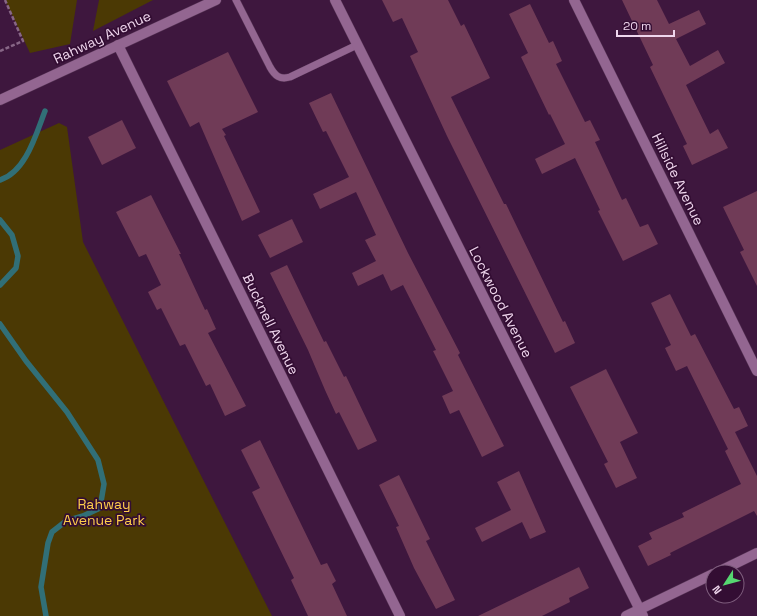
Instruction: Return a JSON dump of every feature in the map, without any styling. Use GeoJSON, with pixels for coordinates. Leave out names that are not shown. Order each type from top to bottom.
{"type":"FeatureCollection","features":[{"type":"Feature","properties":{"kind":"street","name":"Rahway Avenue"},"geometry":{"type":"LineString","coordinates":[[0,100],[216,0]]}},
{"type":"Feature","properties":{"kind":"street","name":"Lockwood Avenue"},"geometry":{"type":"LineString","coordinates":[[335,0],[641,613]]}},
{"type":"Feature","properties":{"kind":"street","name":"Hillside Avenue"},"geometry":{"type":"LineString","coordinates":[[574,0],[757,371]]}},
{"type":"Feature","properties":{"kind":"street","name":"Bucknell Avenue"},"geometry":{"type":"LineString","coordinates":[[118,45],[400,616]]}},
{"type":"Feature","properties":{"kind":"street"},"geometry":{"type":"LineString","coordinates":[[734,564],[757,553]]}},
{"type":"Feature","properties":{"kind":"street"},"geometry":{"type":"LineString","coordinates":[[626,616],[641,613],[705,578]]}},
{"type":"Feature","properties":{"kind":"lane"},"geometry":{"type":"LineString","coordinates":[[236,0],[270,67],[274,74],[279,78],[290,77],[357,45]]}},
{"type":"Feature","properties":{"kind":"path"},"geometry":{"type":"LineString","coordinates":[[0,51],[24,41],[5,0]]}},
{"type":"Feature","properties":{"kind":"green space"},"geometry":{"type":"Polygon","coordinates":[[[5,0],[77,0],[70,44],[30,53],[5,0]]]}},
{"type":"Feature","properties":{"kind":"green space"},"geometry":{"type":"Polygon","coordinates":[[[99,0],[153,0],[93,31],[99,0]]]}},
{"type":"Feature","properties":{"kind":"green space","name":"Rahway Avenue Park"},"geometry":{"type":"Polygon","coordinates":[[[59,123],[67,127],[83,242],[272,616],[0,616],[0,150],[59,123]]]}},
{"type":"Feature","properties":{"kind":"building"},"geometry":{"type":"Polygon","coordinates":[[[382,0],[448,0],[461,26],[464,24],[490,78],[451,97],[504,204],[506,204],[563,322],[565,321],[575,343],[555,353],[447,136],[410,56],[418,52],[402,18],[393,22],[382,0]]]}},
{"type":"Feature","properties":{"kind":"building"},"geometry":{"type":"Polygon","coordinates":[[[622,0],[657,0],[669,24],[699,10],[706,24],[676,39],[690,66],[718,50],[725,63],[686,85],[710,134],[718,129],[728,148],[692,165],[683,146],[687,144],[650,67],[653,65],[622,0]]]}},
{"type":"Feature","properties":{"kind":"building"},"geometry":{"type":"Polygon","coordinates":[[[530,4],[549,43],[553,41],[562,61],[556,64],[585,122],[590,120],[600,140],[595,142],[622,200],[626,198],[640,227],[648,224],[658,244],[623,261],[598,211],[600,210],[575,158],[542,174],[535,159],[565,144],[521,57],[528,53],[509,14],[530,4]]]}},
{"type":"Feature","properties":{"kind":"building"},"geometry":{"type":"Polygon","coordinates":[[[228,52],[258,112],[222,129],[260,212],[242,221],[199,122],[190,127],[167,81],[228,52]]]}},
{"type":"Feature","properties":{"kind":"building"},"geometry":{"type":"Polygon","coordinates":[[[331,93],[408,253],[460,353],[458,355],[504,446],[482,457],[459,410],[450,414],[442,396],[453,391],[433,351],[436,350],[403,285],[391,291],[383,274],[358,286],[352,273],[376,261],[365,240],[376,235],[356,192],[320,209],[313,194],[349,177],[326,131],[323,132],[309,103],[331,93]]]}},
{"type":"Feature","properties":{"kind":"building"},"geometry":{"type":"Polygon","coordinates":[[[122,120],[136,148],[102,165],[88,137],[122,120]]]}},
{"type":"Feature","properties":{"kind":"building"},"geometry":{"type":"Polygon","coordinates":[[[757,191],[757,286],[740,252],[744,250],[723,207],[757,191]]]}},
{"type":"Feature","properties":{"kind":"building"},"geometry":{"type":"Polygon","coordinates":[[[151,195],[181,254],[179,254],[205,310],[207,309],[216,329],[208,333],[246,406],[225,416],[210,384],[206,386],[185,344],[180,346],[161,308],[157,310],[148,292],[161,285],[146,254],[139,257],[116,212],[151,195]]]}},
{"type":"Feature","properties":{"kind":"building"},"geometry":{"type":"Polygon","coordinates":[[[292,219],[303,242],[270,258],[258,235],[292,219]]]}},
{"type":"Feature","properties":{"kind":"building"},"geometry":{"type":"Polygon","coordinates":[[[287,265],[324,342],[326,341],[344,377],[346,376],[377,441],[358,450],[339,412],[336,414],[308,350],[270,273],[287,265]]]}},
{"type":"Feature","properties":{"kind":"building"},"geometry":{"type":"Polygon","coordinates":[[[670,294],[691,336],[695,334],[734,409],[739,407],[748,426],[735,432],[757,476],[757,516],[754,511],[670,553],[671,555],[648,566],[638,546],[652,539],[649,533],[684,517],[682,513],[741,484],[725,451],[728,449],[687,366],[676,371],[665,348],[671,345],[651,303],[670,294]]]}},
{"type":"Feature","properties":{"kind":"building"},"geometry":{"type":"Polygon","coordinates":[[[606,369],[638,433],[620,442],[637,478],[616,488],[604,464],[608,462],[570,387],[606,369]]]}},
{"type":"Feature","properties":{"kind":"building"},"geometry":{"type":"Polygon","coordinates":[[[260,440],[321,565],[327,563],[336,581],[332,584],[347,616],[308,616],[291,580],[294,578],[252,492],[260,488],[241,450],[260,440]]]}},
{"type":"Feature","properties":{"kind":"building"},"geometry":{"type":"Polygon","coordinates":[[[519,471],[546,532],[530,539],[522,522],[482,542],[475,528],[511,510],[497,482],[519,471]]]}},
{"type":"Feature","properties":{"kind":"building"},"geometry":{"type":"Polygon","coordinates":[[[399,475],[430,539],[426,541],[455,600],[436,609],[414,568],[396,527],[399,526],[379,485],[399,475]]]}},
{"type":"Feature","properties":{"kind":"building"},"geometry":{"type":"Polygon","coordinates":[[[579,567],[589,588],[569,598],[570,602],[542,616],[478,616],[579,567]]]}},
{"type":"Feature","properties":{"kind":"waterway"},"geometry":{"type":"LineString","coordinates":[[0,180],[9,176],[23,161],[34,141],[45,111]]}},
{"type":"Feature","properties":{"kind":"waterway"},"geometry":{"type":"LineString","coordinates":[[0,220],[12,235],[18,256],[16,268],[0,285]]}},
{"type":"Feature","properties":{"kind":"waterway"},"geometry":{"type":"LineString","coordinates":[[0,324],[26,361],[67,412],[98,460],[104,484],[100,508],[83,516],[66,521],[52,532],[48,543],[41,587],[46,616]]}}]}
